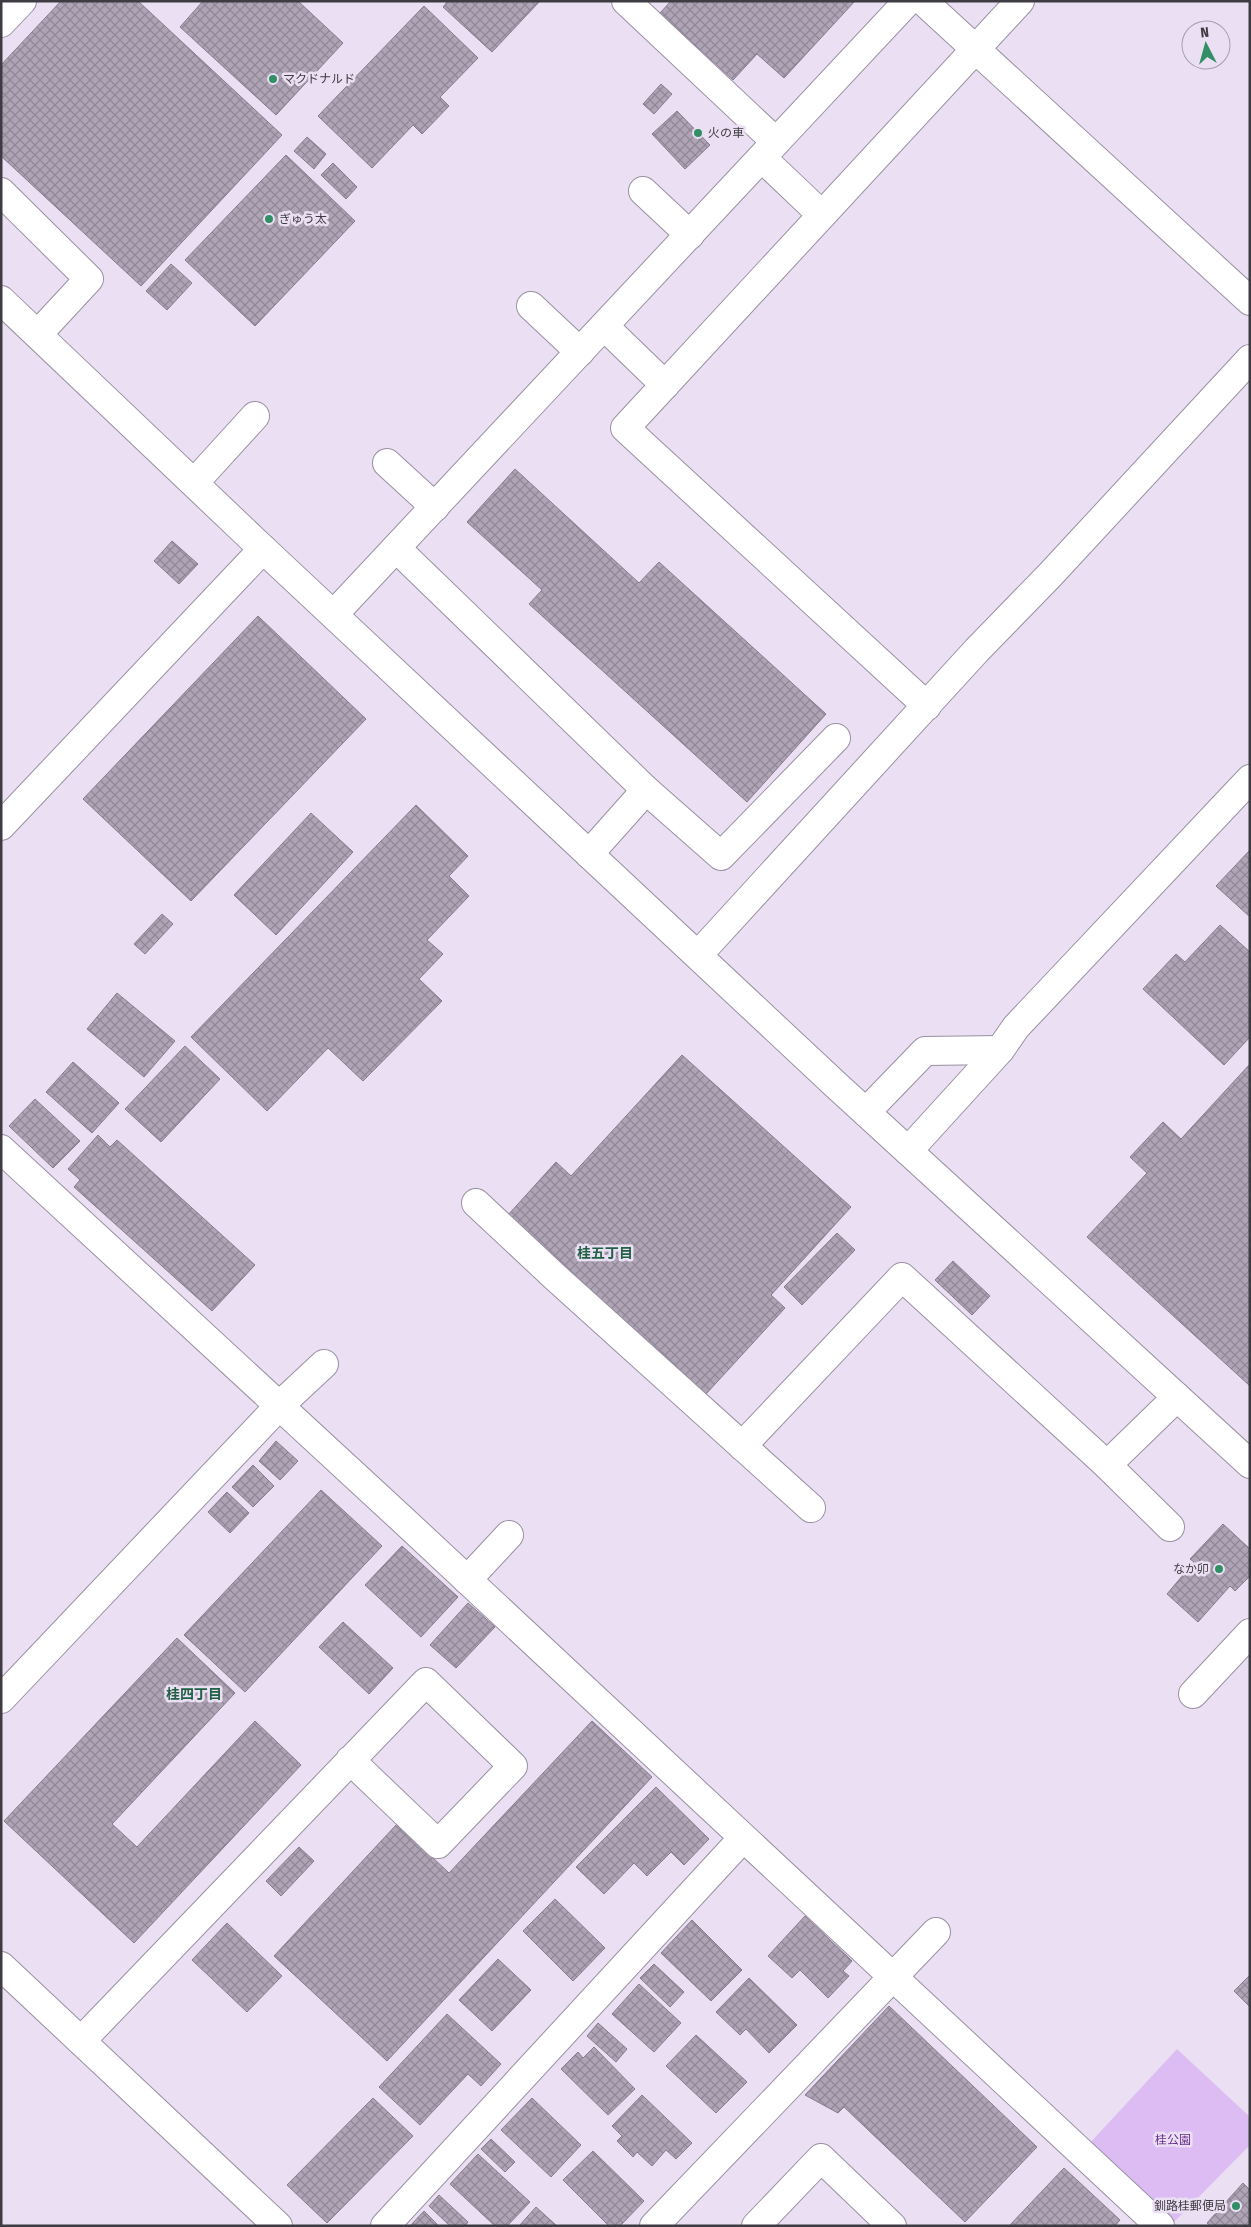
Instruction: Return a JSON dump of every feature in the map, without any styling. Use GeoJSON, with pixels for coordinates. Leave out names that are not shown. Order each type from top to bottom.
{"type":"FeatureCollection","features":[{"type":"Feature","properties":{"kind":"street"},"geometry":{"type":"LineString","coordinates":[[1,23],[22,1]]}},
{"type":"Feature","properties":{"kind":"street"},"geometry":{"type":"LineString","coordinates":[[626,1],[769,150],[822,215]]}},
{"type":"Feature","properties":{"kind":"street"},"geometry":{"type":"LineString","coordinates":[[334,614],[908,1]]}},
{"type":"Feature","properties":{"kind":"street"},"geometry":{"type":"LineString","coordinates":[[923,1],[1250,302]]}},
{"type":"Feature","properties":{"kind":"street"},"geometry":{"type":"LineString","coordinates":[[927,706],[625,428],[1020,1]]}},
{"type":"Feature","properties":{"kind":"street"},"geometry":{"type":"LineString","coordinates":[[643,190],[690,235]]}},
{"type":"Feature","properties":{"kind":"street"},"geometry":{"type":"LineString","coordinates":[[1,192],[89,279],[38,334]]}},
{"type":"Feature","properties":{"kind":"street"},"geometry":{"type":"LineString","coordinates":[[1,300],[263,549],[589,854],[908,1151],[1250,1464]]}},
{"type":"Feature","properties":{"kind":"street"},"geometry":{"type":"LineString","coordinates":[[531,306],[580,352]]}},
{"type":"Feature","properties":{"kind":"street"},"geometry":{"type":"LineString","coordinates":[[604,326],[664,385]]}},
{"type":"Feature","properties":{"kind":"street"},"geometry":{"type":"LineString","coordinates":[[698,955],[1250,360]]}},
{"type":"Feature","properties":{"kind":"street"},"geometry":{"type":"LineString","coordinates":[[194,483],[255,416]]}},
{"type":"Feature","properties":{"kind":"street"},"geometry":{"type":"LineString","coordinates":[[387,463],[435,507]]}},
{"type":"Feature","properties":{"kind":"street"},"geometry":{"type":"LineString","coordinates":[[396,548],[646,790],[722,856],[836,738]]}},
{"type":"Feature","properties":{"kind":"street"},"geometry":{"type":"LineString","coordinates":[[1,826],[263,549]]}},
{"type":"Feature","properties":{"kind":"street"},"geometry":{"type":"LineString","coordinates":[[908,1151],[1000,1050],[1016,1028],[1250,779]]}},
{"type":"Feature","properties":{"kind":"street"},"geometry":{"type":"LineString","coordinates":[[589,854],[646,790]]}},
{"type":"Feature","properties":{"kind":"street"},"geometry":{"type":"LineString","coordinates":[[866,1112],[925,1051],[1000,1050]]}},
{"type":"Feature","properties":{"kind":"street"},"geometry":{"type":"LineString","coordinates":[[1,1149],[1160,2226]]}},
{"type":"Feature","properties":{"kind":"street"},"geometry":{"type":"LineString","coordinates":[[476,1203],[811,1508]]}},
{"type":"Feature","properties":{"kind":"street"},"geometry":{"type":"LineString","coordinates":[[742,1446],[902,1277],[1107,1465],[1170,1527]]}},
{"type":"Feature","properties":{"kind":"street"},"geometry":{"type":"LineString","coordinates":[[1,1699],[279,1406],[324,1364]]}},
{"type":"Feature","properties":{"kind":"street"},"geometry":{"type":"LineString","coordinates":[[1107,1465],[1177,1397]]}},
{"type":"Feature","properties":{"kind":"street"},"geometry":{"type":"LineString","coordinates":[[467,1580],[509,1535]]}},
{"type":"Feature","properties":{"kind":"street"},"geometry":{"type":"LineString","coordinates":[[1193,1694],[1250,1633]]}},
{"type":"Feature","properties":{"kind":"street"},"geometry":{"type":"LineString","coordinates":[[81,2041],[350,1760],[426,1682],[513,1766],[438,1844],[350,1760]]}},
{"type":"Feature","properties":{"kind":"street"},"geometry":{"type":"LineString","coordinates":[[385,2226],[743,1838]]}},
{"type":"Feature","properties":{"kind":"street"},"geometry":{"type":"LineString","coordinates":[[654,2226],[936,1932]]}},
{"type":"Feature","properties":{"kind":"street"},"geometry":{"type":"LineString","coordinates":[[1,1966],[278,2226]]}},
{"type":"Feature","properties":{"kind":"street"},"geometry":{"type":"LineString","coordinates":[[756,2226],[821,2158],[892,2226]]}},
{"type":"Feature","properties":{"kind":"green space","name":"桂公園"},"geometry":{"type":"Polygon","coordinates":[[[1177,2049],[1250,2117],[1250,2145],[1174,2222],[1089,2144],[1177,2049]]]}},
{"type":"Feature","properties":{"kind":"building"},"geometry":{"type":"Polygon","coordinates":[[[61,1],[138,1],[282,135],[141,286],[1,156],[1,65],[61,1]]]}},
{"type":"Feature","properties":{"kind":"building","name":"マクドナルド"},"geometry":{"type":"Polygon","coordinates":[[[203,1],[298,1],[343,43],[276,115],[180,27],[203,1]]]}},
{"type":"Feature","properties":{"kind":"building"},"geometry":{"type":"Polygon","coordinates":[[[448,1],[540,1],[492,52],[443,7],[448,1]]]}},
{"type":"Feature","properties":{"kind":"building"},"geometry":{"type":"Polygon","coordinates":[[[671,1],[855,1],[784,78],[757,54],[733,80],[660,13],[671,1]]]}},
{"type":"Feature","properties":{"kind":"building"},"geometry":{"type":"Polygon","coordinates":[[[424,6],[478,58],[440,97],[449,106],[422,134],[413,125],[372,168],[318,116],[424,6]]]}},
{"type":"Feature","properties":{"kind":"building"},"geometry":{"type":"Polygon","coordinates":[[[661,84],[672,94],[654,114],[643,104],[661,84]]]}},
{"type":"Feature","properties":{"kind":"building"},"geometry":{"type":"Polygon","coordinates":[[[677,111],[710,145],[685,169],[652,134],[677,111]]]}},
{"type":"Feature","properties":{"kind":"building"},"geometry":{"type":"Polygon","coordinates":[[[307,137],[326,154],[314,169],[294,151],[307,137]]]}},
{"type":"Feature","properties":{"kind":"building"},"geometry":{"type":"Polygon","coordinates":[[[286,155],[355,221],[255,326],[185,260],[286,155]]]}},
{"type":"Feature","properties":{"kind":"building"},"geometry":{"type":"Polygon","coordinates":[[[333,163],[357,187],[346,199],[321,175],[333,163]]]}},
{"type":"Feature","properties":{"kind":"building"},"geometry":{"type":"Polygon","coordinates":[[[171,264],[192,283],[167,310],[146,291],[171,264]]]}},
{"type":"Feature","properties":{"kind":"building"},"geometry":{"type":"Polygon","coordinates":[[[515,469],[639,583],[659,562],[826,714],[747,802],[529,604],[542,590],[467,522],[515,469]]]}},
{"type":"Feature","properties":{"kind":"building"},"geometry":{"type":"Polygon","coordinates":[[[172,541],[198,564],[179,584],[154,561],[172,541]]]}},
{"type":"Feature","properties":{"kind":"building"},"geometry":{"type":"Polygon","coordinates":[[[258,616],[366,719],[191,901],[83,799],[258,616]]]}},
{"type":"Feature","properties":{"kind":"building"},"geometry":{"type":"Polygon","coordinates":[[[416,805],[468,856],[449,876],[469,896],[427,940],[443,954],[419,979],[442,1001],[363,1081],[328,1048],[267,1111],[191,1037],[416,805]]]}},
{"type":"Feature","properties":{"kind":"building"},"geometry":{"type":"Polygon","coordinates":[[[311,813],[353,852],[276,935],[234,895],[311,813]]]}},
{"type":"Feature","properties":{"kind":"building"},"geometry":{"type":"Polygon","coordinates":[[[1250,850],[1250,917],[1216,886],[1250,850]]]}},
{"type":"Feature","properties":{"kind":"building"},"geometry":{"type":"Polygon","coordinates":[[[162,914],[173,924],[145,954],[134,944],[162,914]]]}},
{"type":"Feature","properties":{"kind":"building"},"geometry":{"type":"Polygon","coordinates":[[[1220,925],[1250,952],[1250,1037],[1224,1065],[1143,989],[1176,954],[1185,962],[1220,925]]]}},
{"type":"Feature","properties":{"kind":"building"},"geometry":{"type":"Polygon","coordinates":[[[117,993],[175,1041],[144,1077],[87,1029],[117,993]]]}},
{"type":"Feature","properties":{"kind":"building"},"geometry":{"type":"Polygon","coordinates":[[[185,1046],[220,1079],[161,1142],[125,1109],[185,1046]]]}},
{"type":"Feature","properties":{"kind":"building"},"geometry":{"type":"Polygon","coordinates":[[[682,1055],[851,1207],[771,1295],[785,1308],[706,1394],[508,1215],[556,1162],[571,1176],[682,1055]]]}},
{"type":"Feature","properties":{"kind":"building"},"geometry":{"type":"Polygon","coordinates":[[[73,1062],[119,1103],[92,1133],[46,1092],[73,1062]]]}},
{"type":"Feature","properties":{"kind":"building"},"geometry":{"type":"Polygon","coordinates":[[[1250,1064],[1250,1386],[1087,1237],[1147,1173],[1130,1157],[1163,1122],[1181,1139],[1250,1064]]]}},
{"type":"Feature","properties":{"kind":"building"},"geometry":{"type":"Polygon","coordinates":[[[35,1099],[80,1141],[53,1168],[9,1126],[35,1099]]]}},
{"type":"Feature","properties":{"kind":"building"},"geometry":{"type":"Polygon","coordinates":[[[98,1135],[110,1147],[117,1140],[255,1265],[212,1311],[74,1187],[80,1180],[68,1169],[98,1135]]]}},
{"type":"Feature","properties":{"kind":"building"},"geometry":{"type":"Polygon","coordinates":[[[837,1233],[855,1250],[802,1305],[784,1287],[837,1233]]]}},
{"type":"Feature","properties":{"kind":"building"},"geometry":{"type":"Polygon","coordinates":[[[953,1261],[990,1296],[972,1315],[935,1280],[953,1261]]]}},
{"type":"Feature","properties":{"kind":"building"},"geometry":{"type":"Polygon","coordinates":[[[276,1441],[298,1461],[280,1480],[259,1461],[276,1441]]]}},
{"type":"Feature","properties":{"kind":"building"},"geometry":{"type":"Polygon","coordinates":[[[253,1465],[274,1486],[253,1507],[232,1487],[253,1465]]]}},
{"type":"Feature","properties":{"kind":"building"},"geometry":{"type":"Polygon","coordinates":[[[321,1490],[382,1546],[245,1692],[184,1635],[321,1490]]]}},
{"type":"Feature","properties":{"kind":"building"},"geometry":{"type":"Polygon","coordinates":[[[227,1492],[249,1513],[230,1533],[208,1512],[227,1492]]]}},
{"type":"Feature","properties":{"kind":"building","name":"なか卯"},"geometry":{"type":"Polygon","coordinates":[[[1223,1524],[1250,1549],[1250,1576],[1235,1591],[1230,1586],[1198,1622],[1167,1594],[1194,1562],[1190,1559],[1223,1524]]]}},
{"type":"Feature","properties":{"kind":"building"},"geometry":{"type":"Polygon","coordinates":[[[402,1546],[458,1597],[421,1637],[365,1585],[402,1546]]]}},
{"type":"Feature","properties":{"kind":"building"},"geometry":{"type":"Polygon","coordinates":[[[468,1603],[495,1627],[456,1668],[430,1645],[468,1603]]]}},
{"type":"Feature","properties":{"kind":"building"},"geometry":{"type":"Polygon","coordinates":[[[343,1622],[393,1668],[369,1694],[319,1647],[343,1622]]]}},
{"type":"Feature","properties":{"kind":"building"},"geometry":{"type":"Polygon","coordinates":[[[177,1638],[235,1693],[112,1824],[137,1847],[255,1721],[301,1765],[134,1943],[4,1821],[177,1638]]]}},
{"type":"Feature","properties":{"kind":"building"},"geometry":{"type":"Polygon","coordinates":[[[592,1721],[652,1777],[387,2061],[274,1956],[397,1824],[449,1873],[592,1721]]]}},
{"type":"Feature","properties":{"kind":"building"},"geometry":{"type":"Polygon","coordinates":[[[656,1787],[709,1839],[684,1865],[671,1852],[647,1876],[634,1863],[604,1894],[576,1867],[656,1787]]]}},
{"type":"Feature","properties":{"kind":"building"},"geometry":{"type":"Polygon","coordinates":[[[299,1847],[314,1861],[281,1896],[266,1881],[299,1847]]]}},
{"type":"Feature","properties":{"kind":"building"},"geometry":{"type":"Polygon","coordinates":[[[555,1899],[605,1948],[573,1981],[523,1931],[555,1899]]]}},
{"type":"Feature","properties":{"kind":"building"},"geometry":{"type":"Polygon","coordinates":[[[805,1916],[852,1961],[843,1971],[849,1976],[828,1998],[800,1970],[792,1978],[768,1956],[805,1916]]]}},
{"type":"Feature","properties":{"kind":"building"},"geometry":{"type":"Polygon","coordinates":[[[692,1920],[742,1970],[711,2001],[661,1953],[692,1920]]]}},
{"type":"Feature","properties":{"kind":"building"},"geometry":{"type":"Polygon","coordinates":[[[227,1923],[282,1976],[247,2012],[192,1960],[227,1923]]]}},
{"type":"Feature","properties":{"kind":"building"},"geometry":{"type":"Polygon","coordinates":[[[498,1959],[531,1990],[492,2031],[459,2000],[498,1959]]]}},
{"type":"Feature","properties":{"kind":"building"},"geometry":{"type":"Polygon","coordinates":[[[654,1964],[684,1992],[670,2007],[640,1978],[654,1964]]]}},
{"type":"Feature","properties":{"kind":"building"},"geometry":{"type":"Polygon","coordinates":[[[1250,1975],[1250,2007],[1234,1991],[1250,1975]]]}},
{"type":"Feature","properties":{"kind":"building"},"geometry":{"type":"Polygon","coordinates":[[[749,1978],[797,2025],[769,2053],[746,2029],[740,2035],[716,2012],[749,1978]]]}},
{"type":"Feature","properties":{"kind":"building"},"geometry":{"type":"Polygon","coordinates":[[[639,1984],[681,2023],[654,2052],[612,2014],[639,1984]]]}},
{"type":"Feature","properties":{"kind":"building"},"geometry":{"type":"Polygon","coordinates":[[[889,2006],[1037,2147],[965,2222],[844,2107],[838,2113],[805,2095],[889,2006]]]}},
{"type":"Feature","properties":{"kind":"building"},"geometry":{"type":"Polygon","coordinates":[[[447,2014],[501,2064],[481,2086],[468,2074],[420,2125],[379,2087],[447,2014]]]}},
{"type":"Feature","properties":{"kind":"building"},"geometry":{"type":"Polygon","coordinates":[[[598,2023],[627,2049],[616,2062],[587,2036],[598,2023]]]}},
{"type":"Feature","properties":{"kind":"building"},"geometry":{"type":"Polygon","coordinates":[[[696,2035],[747,2082],[716,2113],[666,2066],[696,2035]]]}},
{"type":"Feature","properties":{"kind":"building"},"geometry":{"type":"Polygon","coordinates":[[[594,2047],[635,2089],[608,2115],[561,2069],[578,2052],[583,2058],[594,2047]]]}},
{"type":"Feature","properties":{"kind":"building"},"geometry":{"type":"Polygon","coordinates":[[[642,2095],[692,2143],[676,2159],[666,2150],[652,2166],[637,2152],[633,2157],[617,2141],[622,2136],[612,2126],[642,2095]]]}},
{"type":"Feature","properties":{"kind":"building"},"geometry":{"type":"Polygon","coordinates":[[[373,2098],[413,2136],[327,2223],[287,2185],[373,2098]]]}},
{"type":"Feature","properties":{"kind":"building"},"geometry":{"type":"Polygon","coordinates":[[[532,2098],[581,2145],[551,2177],[501,2130],[532,2098]]]}},
{"type":"Feature","properties":{"kind":"building"},"geometry":{"type":"Polygon","coordinates":[[[491,2139],[515,2162],[505,2172],[481,2149],[491,2139]]]}},
{"type":"Feature","properties":{"kind":"building"},"geometry":{"type":"Polygon","coordinates":[[[593,2151],[644,2201],[620,2226],[609,2226],[563,2180],[593,2151]]]}},
{"type":"Feature","properties":{"kind":"building"},"geometry":{"type":"Polygon","coordinates":[[[478,2154],[530,2202],[507,2226],[495,2226],[450,2184],[478,2154]]]}},
{"type":"Feature","properties":{"kind":"building"},"geometry":{"type":"Polygon","coordinates":[[[1064,2168],[1120,2220],[1115,2226],[1009,2226],[1064,2168]]]}},
{"type":"Feature","properties":{"kind":"building","name":"釧路桂郵便局"},"geometry":{"type":"Polygon","coordinates":[[[1243,2183],[1250,2190],[1250,2226],[1211,2226],[1207,2223],[1243,2183]]]}},
{"type":"Feature","properties":{"kind":"building"},"geometry":{"type":"Polygon","coordinates":[[[439,2195],[468,2222],[465,2226],[450,2226],[429,2206],[439,2195]]]}},
{"type":"Feature","properties":{"kind":"building"},"geometry":{"type":"Polygon","coordinates":[[[536,2207],[557,2226],[519,2226],[536,2207]]]}},
{"type":"Feature","properties":{"kind":"building"},"geometry":{"type":"Polygon","coordinates":[[[424,2211],[439,2226],[410,2226],[424,2211]]]}},
{"type":"Feature","properties":{"kind":"place","name":"マクドナルド"},"geometry":{"type":"Point","coordinates":[273,79]}},
{"type":"Feature","properties":{"kind":"place","name":"火の車"},"geometry":{"type":"Point","coordinates":[698,133]}},
{"type":"Feature","properties":{"kind":"place","name":"ぎゅう太"},"geometry":{"type":"Point","coordinates":[269,219]}},
{"type":"Feature","properties":{"kind":"place","name":"なか卯"},"geometry":{"type":"Point","coordinates":[1219,1569]}},
{"type":"Feature","properties":{"kind":"place","name":"釧路桂郵便局"},"geometry":{"type":"Point","coordinates":[1236,2206]}},
{"type":"Feature","properties":{"kind":"district","name":"桂五丁目"},"geometry":{"type":"Point","coordinates":[605,1253]}},
{"type":"Feature","properties":{"kind":"district","name":"桂四丁目"},"geometry":{"type":"Point","coordinates":[194,1694]}}]}
